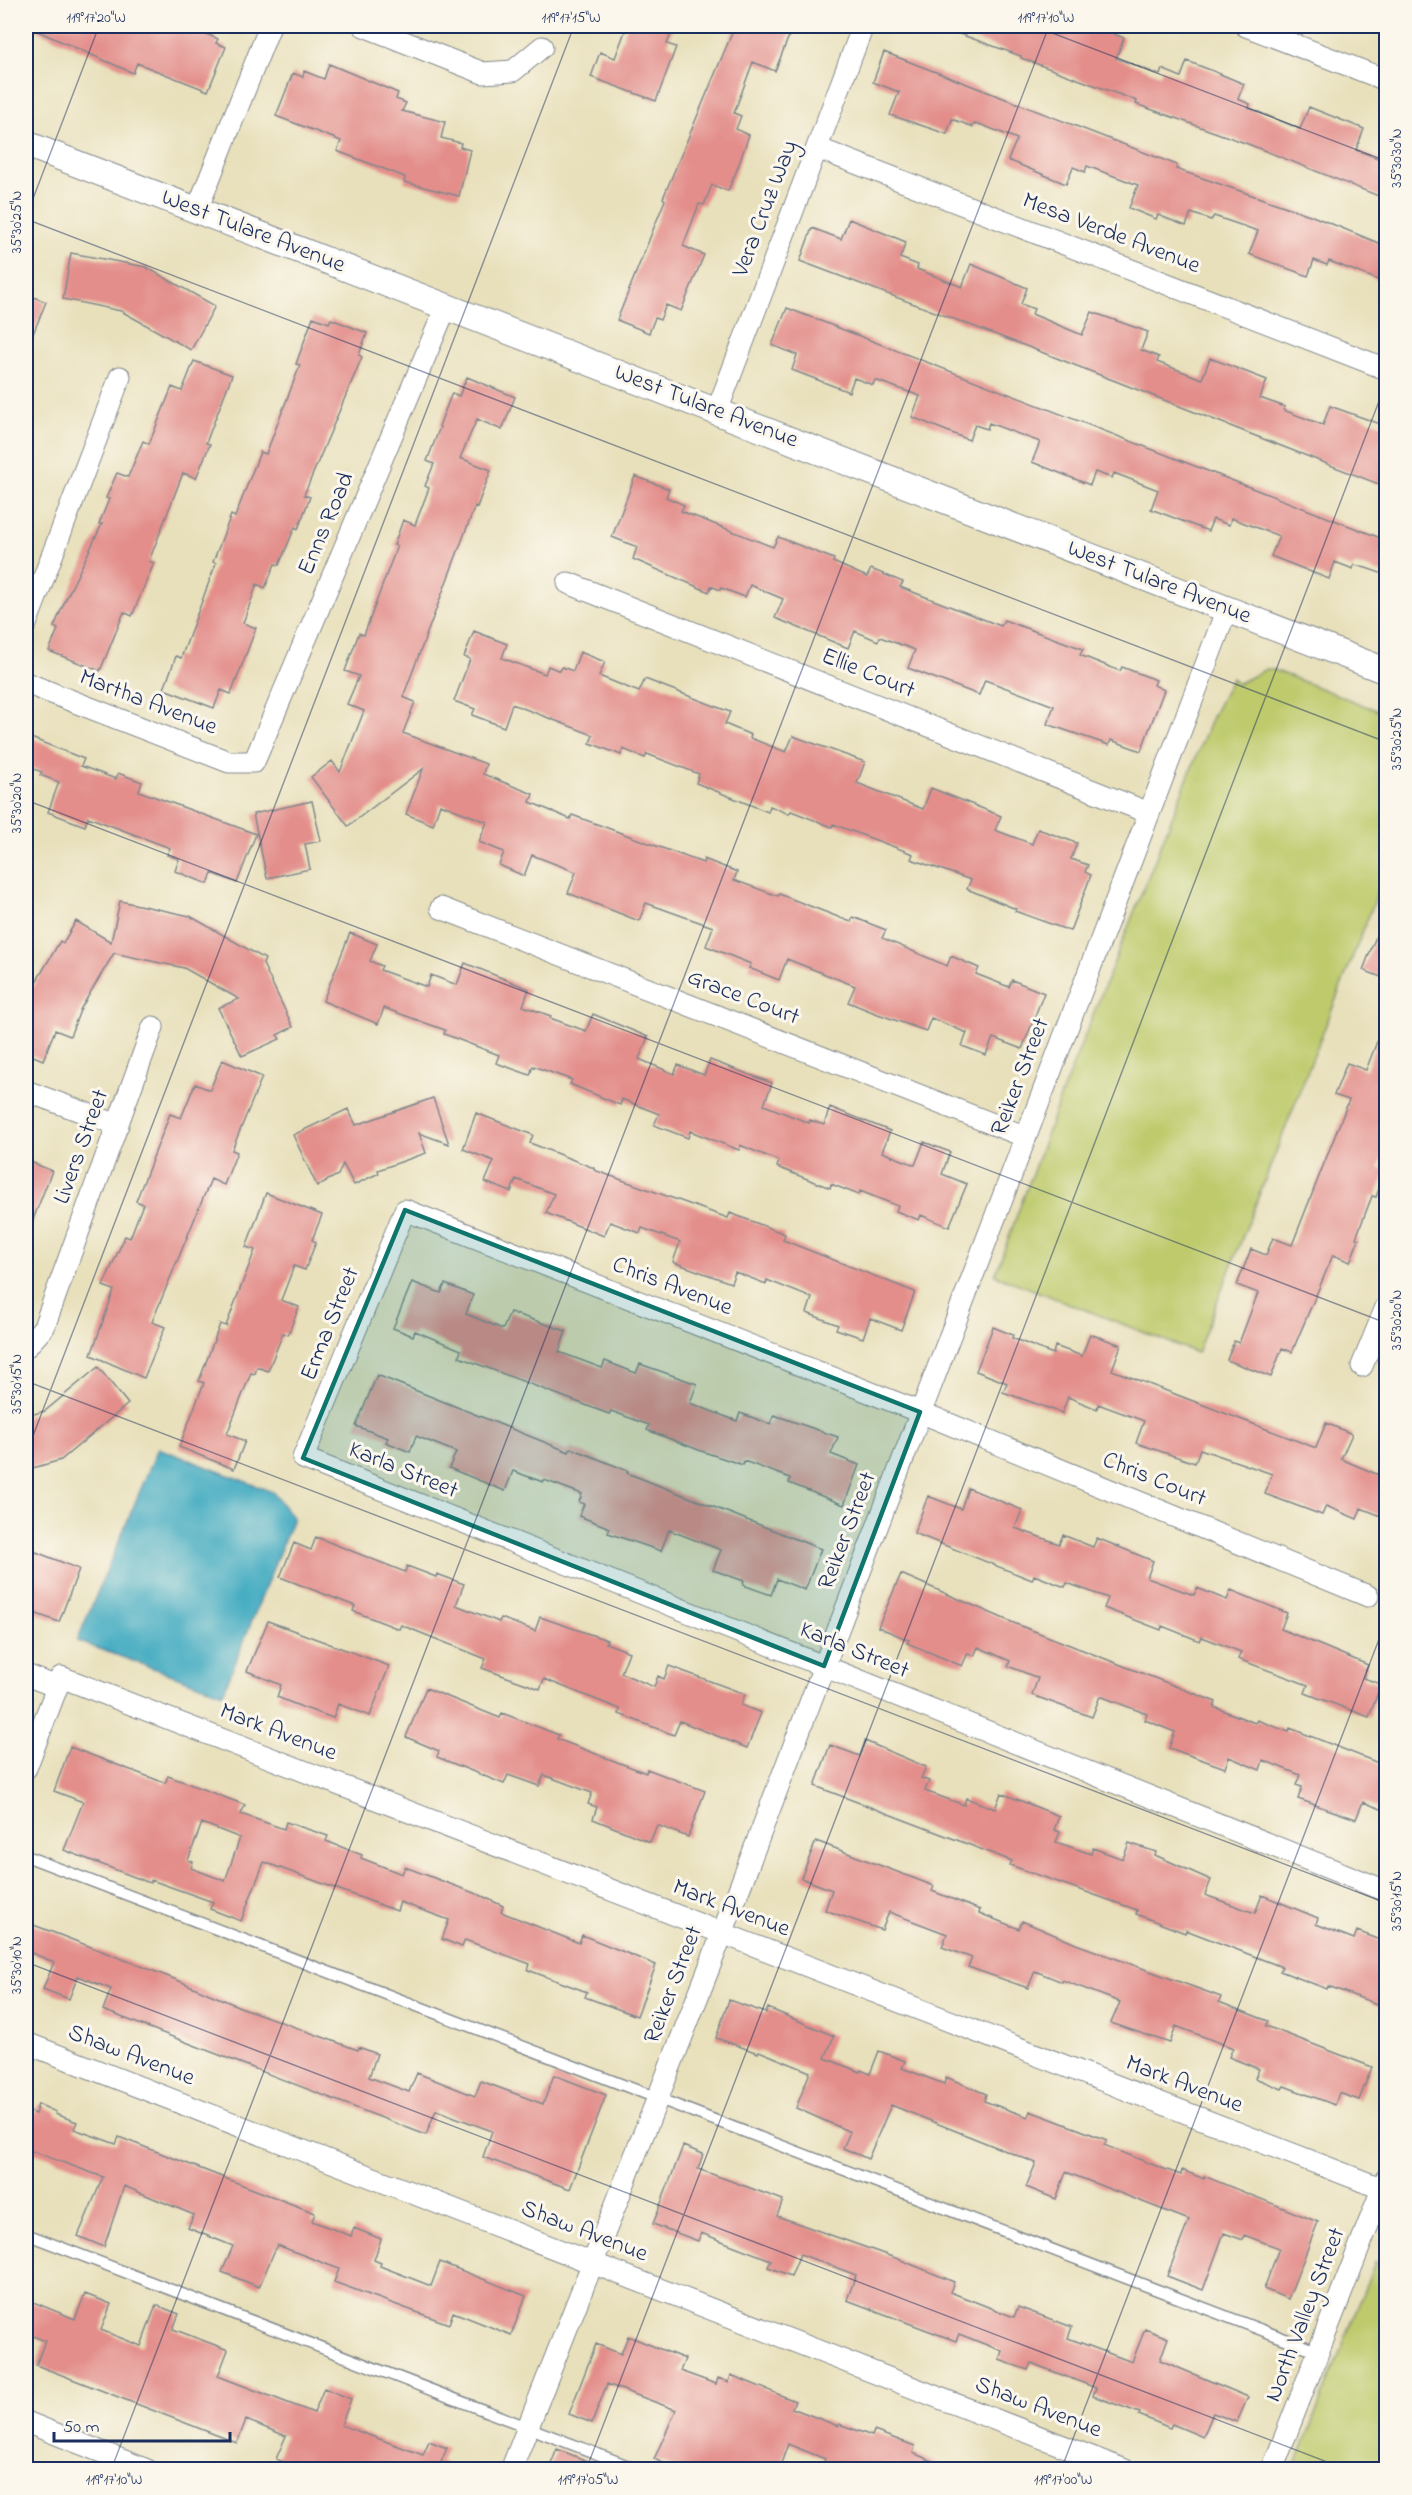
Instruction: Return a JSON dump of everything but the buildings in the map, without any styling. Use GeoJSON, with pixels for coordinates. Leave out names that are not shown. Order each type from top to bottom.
{"type":"FeatureCollection","features":[{"type":"Feature","properties":{"kind":"street"},"geometry":{"type":"LineString","coordinates":[[197,210],[270,26]]}},
{"type":"Feature","properties":{"kind":"street"},"geometry":{"type":"LineString","coordinates":[[364,26],[483,73],[513,71],[543,47]]}},
{"type":"Feature","properties":{"kind":"street","name":"Vera Cruz Way"},"geometry":{"type":"LineString","coordinates":[[717,411],[864,26]]}},
{"type":"Feature","properties":{"kind":"street"},"geometry":{"type":"LineString","coordinates":[[1246,26],[1386,80]]}},
{"type":"Feature","properties":{"kind":"street","name":"West Tulare Avenue"},"geometry":{"type":"LineString","coordinates":[[26,144],[1386,671]]}},
{"type":"Feature","properties":{"kind":"street","name":"Mesa Verde Avenue"},"geometry":{"type":"LineString","coordinates":[[817,148],[1386,369]]}},
{"type":"Feature","properties":{"kind":"street","name":"Enns Road"},"geometry":{"type":"LineString","coordinates":[[254,762],[446,307]]}},
{"type":"Feature","properties":{"kind":"street"},"geometry":{"type":"LineString","coordinates":[[26,624],[120,377]]}},
{"type":"Feature","properties":{"kind":"street","name":"Ellie Court"},"geometry":{"type":"LineString","coordinates":[[568,583],[1149,813]]}},
{"type":"Feature","properties":{"kind":"street","name":"Reiker Street"},"geometry":{"type":"LineString","coordinates":[[511,2469],[722,1933],[1227,609]]}},
{"type":"Feature","properties":{"kind":"street","name":"Martha Avenue"},"geometry":{"type":"LineString","coordinates":[[26,683],[229,762],[254,762]]}},
{"type":"Feature","properties":{"kind":"street","name":"Grace Court"},"geometry":{"type":"LineString","coordinates":[[441,908],[1026,1137]]}},
{"type":"Feature","properties":{"kind":"street","name":"Livers Street"},"geometry":{"type":"LineString","coordinates":[[26,1347],[44,1327],[153,1027]]}},
{"type":"Feature","properties":{"kind":"street"},"geometry":{"type":"LineString","coordinates":[[26,1090],[117,1125]]}},
{"type":"Feature","properties":{"kind":"street","name":"Chris Avenue"},"geometry":{"type":"LineString","coordinates":[[405,1210],[921,1412]]}},
{"type":"Feature","properties":{"kind":"street","name":"Erma Street"},"geometry":{"type":"LineString","coordinates":[[303,1458],[405,1210]]}},
{"type":"Feature","properties":{"kind":"street"},"geometry":{"type":"LineString","coordinates":[[1362,1366],[1386,1307]]}},
{"type":"Feature","properties":{"kind":"street","name":"Chris Court"},"geometry":{"type":"LineString","coordinates":[[921,1412],[1368,1596]]}},
{"type":"Feature","properties":{"kind":"street","name":"Karla Street"},"geometry":{"type":"LineString","coordinates":[[303,1458],[1386,1892]]}},
{"type":"Feature","properties":{"kind":"street","name":"Mark Avenue"},"geometry":{"type":"LineString","coordinates":[[26,1675],[59,1682],[1384,2184]]}},
{"type":"Feature","properties":{"kind":"street"},"geometry":{"type":"LineString","coordinates":[[26,1768],[59,1682]]}},
{"type":"Feature","properties":{"kind":"street","name":"Shaw Avenue"},"geometry":{"type":"LineString","coordinates":[[26,2043],[1125,2469]]}},
{"type":"Feature","properties":{"kind":"street","name":"North Valley Street"},"geometry":{"type":"LineString","coordinates":[[1272,2469],[1384,2184]]}},
{"type":"Feature","properties":{"kind":"street"},"geometry":{"type":"LineString","coordinates":[[26,2422],[147,2469]]}},
{"type":"Feature","properties":{"kind":"lane"},"geometry":{"type":"LineString","coordinates":[[26,1856],[1318,2352]]}},
{"type":"Feature","properties":{"kind":"lane"},"geometry":{"type":"LineString","coordinates":[[26,2234],[639,2469]]}},
{"type":"Feature","properties":{"kind":"highlighted area"},"geometry":{"type":"Polygon","coordinates":[[[405,1210],[920,1412],[824,1666],[303,1458],[405,1210]]]}},
{"type":"Feature","properties":{"kind":"green space"},"geometry":{"type":"Polygon","coordinates":[[[1266,669],[1274,670],[1386,714],[1386,872],[1197,1353],[995,1275],[1061,1095],[1212,717],[1232,678],[1237,684],[1266,669]]]}},
{"type":"Feature","properties":{"kind":"green space"},"geometry":{"type":"Polygon","coordinates":[[[1375,2262],[1386,2267],[1386,2469],[1294,2469],[1375,2262]]]}},
{"type":"Feature","properties":{"kind":"water"},"geometry":{"type":"Polygon","coordinates":[[[158,1448],[273,1492],[293,1518],[223,1693],[77,1641],[158,1448]]]}}]}
